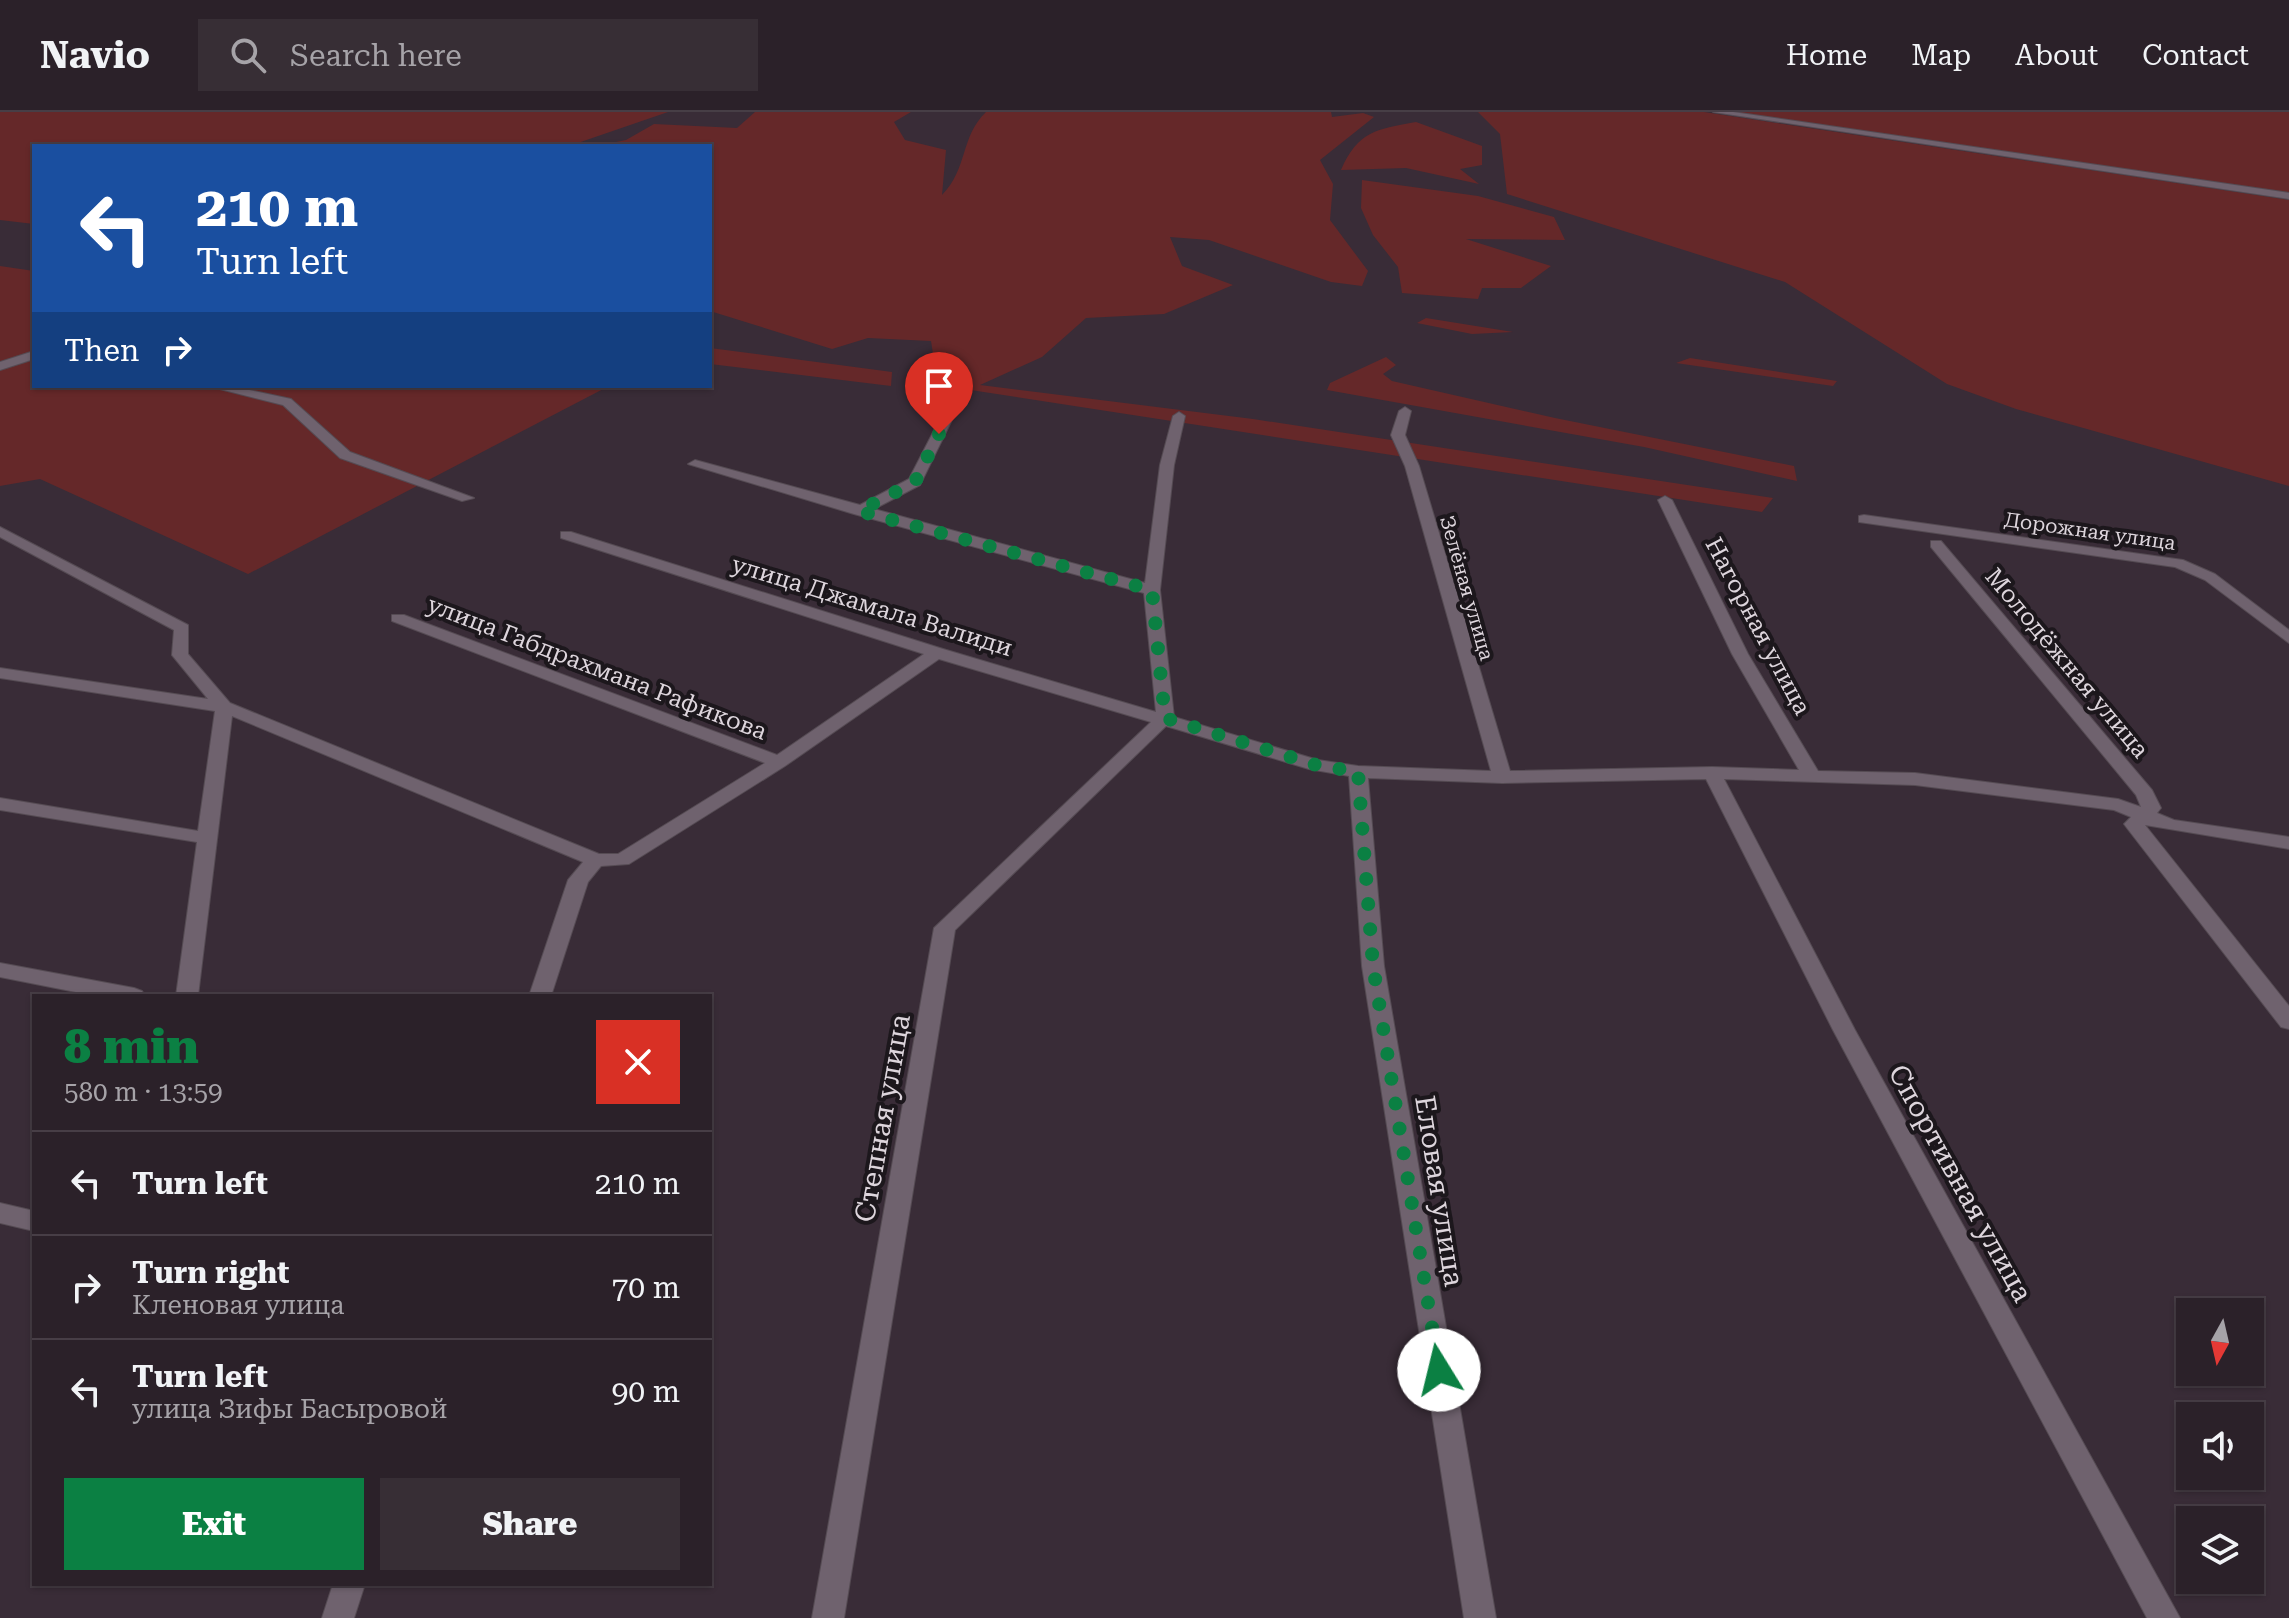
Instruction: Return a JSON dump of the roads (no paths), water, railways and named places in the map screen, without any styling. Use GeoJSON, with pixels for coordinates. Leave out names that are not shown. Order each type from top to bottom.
{"type":"FeatureCollection","features":[{"type":"Feature","properties":{"kind":"street"},"geometry":{"type":"LineString","coordinates":[[1717,112],[2289,196]]}},
{"type":"Feature","properties":{"kind":"street"},"geometry":{"type":"LineString","coordinates":[[0,366],[32,356]]}},
{"type":"Feature","properties":{"kind":"street"},"geometry":{"type":"LineString","coordinates":[[859,511],[915,482],[962,387]]}},
{"type":"Feature","properties":{"kind":"street"},"geometry":{"type":"LineString","coordinates":[[223,388],[287,402],[345,455],[467,498]]}},
{"type":"Feature","properties":{"kind":"street","name":"Зелёная улица"},"geometry":{"type":"LineString","coordinates":[[1405,411],[1398,435],[1412,466],[1502,777]]}},
{"type":"Feature","properties":{"kind":"street"},"geometry":{"type":"LineString","coordinates":[[1165,718],[1152,590],[1167,465],[1179,416]]}},
{"type":"Feature","properties":{"kind":"street"},"geometry":{"type":"LineString","coordinates":[[695,464],[1152,590]]}},
{"type":"Feature","properties":{"kind":"street","name":"Нагорная улица"},"geometry":{"type":"LineString","coordinates":[[1665,500],[1740,654],[1811,774]]}},
{"type":"Feature","properties":{"kind":"street","name":"Дорожная улица"},"geometry":{"type":"LineString","coordinates":[[1864,519],[2178,563],[2210,577],[2289,638]]}},
{"type":"Feature","properties":{"kind":"street"},"geometry":{"type":"LineString","coordinates":[[0,531],[182,628],[180,655],[224,707],[187,994]]}},
{"type":"Feature","properties":{"kind":"street","name":"улица Джамала Валиди"},"geometry":{"type":"LineString","coordinates":[[566,535],[937,653],[1316,765],[1358,772],[1502,777],[1712,773],[1915,779],[2118,805],[2170,825],[2289,843]]}},
{"type":"Feature","properties":{"kind":"street","name":"Молодёжная улица"},"geometry":{"type":"LineString","coordinates":[[1936,544],[2145,794],[2151,808],[2143,815]]}},
{"type":"Feature","properties":{"kind":"street","name":"улица Габдрахмана Рафикова"},"geometry":{"type":"LineString","coordinates":[[398,618],[779,762]]}},
{"type":"Feature","properties":{"kind":"street"},"geometry":{"type":"LineString","coordinates":[[0,673],[224,707],[596,860],[622,860],[779,762],[937,653]]}},
{"type":"Feature","properties":{"kind":"street","name":"Степная улица"},"geometry":{"type":"LineString","coordinates":[[828,1618],[945,928],[1165,718]]}},
{"type":"Feature","properties":{"kind":"street","name":"Еловая улица"},"geometry":{"type":"LineString","coordinates":[[1358,772],[1373,966],[1480,1618]]}},
{"type":"Feature","properties":{"kind":"street","name":"Спортивная улица"},"geometry":{"type":"LineString","coordinates":[[1712,773],[1844,1030],[2164,1618]]}},
{"type":"Feature","properties":{"kind":"street"},"geometry":{"type":"LineString","coordinates":[[0,804],[207,838]]}},
{"type":"Feature","properties":{"kind":"street"},"geometry":{"type":"LineString","coordinates":[[2143,815],[2134,824],[2289,1021]]}},
{"type":"Feature","properties":{"kind":"street"},"geometry":{"type":"LineString","coordinates":[[541,994],[578,880],[596,860]]}},
{"type":"Feature","properties":{"kind":"street"},"geometry":{"type":"LineString","coordinates":[[0,970],[124,994]]}},
{"type":"Feature","properties":{"kind":"street"},"geometry":{"type":"LineString","coordinates":[[0,1213],[32,1221]]}},
{"type":"Feature","properties":{"kind":"street"},"geometry":{"type":"LineString","coordinates":[[338,1618],[348,1586]]}}]}
